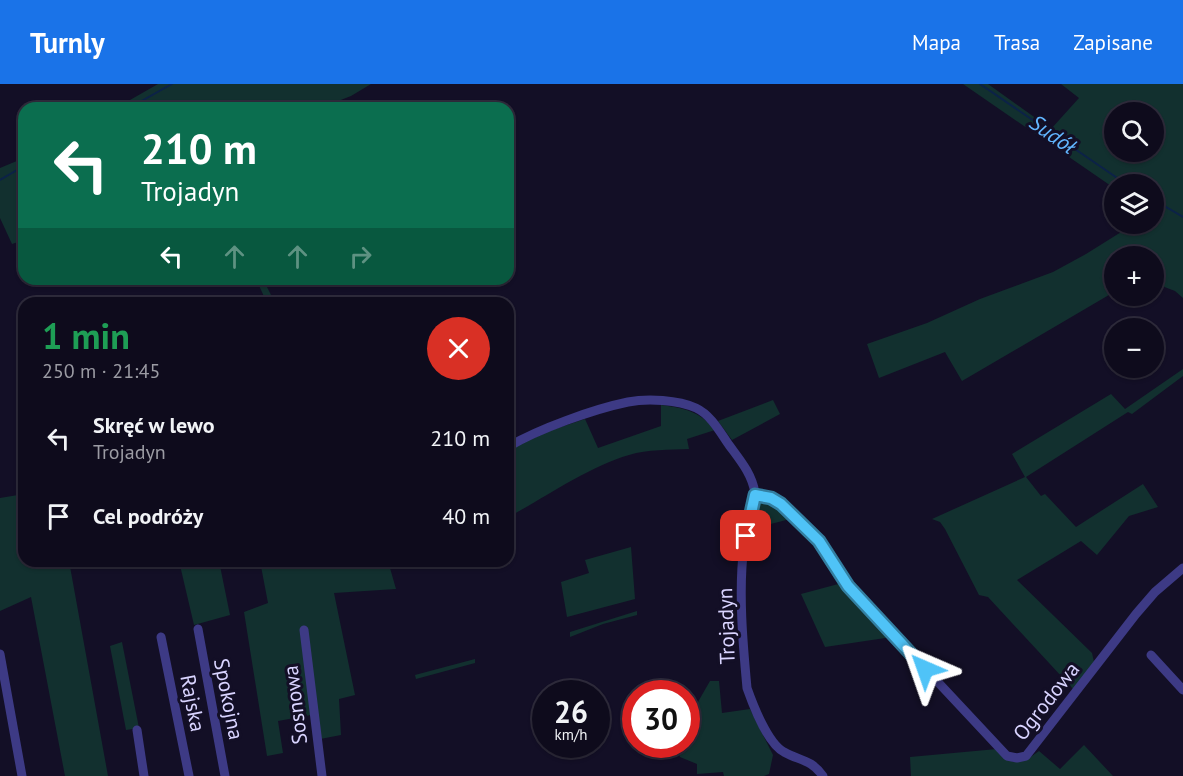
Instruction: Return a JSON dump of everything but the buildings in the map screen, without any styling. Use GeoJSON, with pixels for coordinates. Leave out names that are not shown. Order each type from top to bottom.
{"type":"FeatureCollection","features":[{"type":"Feature","properties":{"kind":"street"},"geometry":{"type":"LineString","coordinates":[[514,443],[561,424],[630,402],[686,404],[698,409],[712,420],[751,476],[755,495]]}},
{"type":"Feature","properties":{"kind":"street","name":"Ogrodowa"},"geometry":{"type":"LineString","coordinates":[[755,495],[771,498],[781,504],[819,541],[848,586],[1007,756],[1017,758],[1026,756],[1136,614],[1155,592],[1183,568]]}},
{"type":"Feature","properties":{"kind":"street","name":"Trojadyn"},"geometry":{"type":"LineString","coordinates":[[755,495],[744,546],[741,584],[747,688],[774,743],[783,752],[815,766],[823,776]]}},
{"type":"Feature","properties":{"kind":"street","name":"Spokojna"},"geometry":{"type":"LineString","coordinates":[[198,629],[225,776]]}},
{"type":"Feature","properties":{"kind":"street","name":"Sosnowa"},"geometry":{"type":"LineString","coordinates":[[304,630],[322,776]]}},
{"type":"Feature","properties":{"kind":"street","name":"Rajska"},"geometry":{"type":"LineString","coordinates":[[161,638],[189,776]]}},
{"type":"Feature","properties":{"kind":"street"},"geometry":{"type":"LineString","coordinates":[[0,654],[22,776]]}},
{"type":"Feature","properties":{"kind":"street"},"geometry":{"type":"LineString","coordinates":[[1151,655],[1183,690]]}},
{"type":"Feature","properties":{"kind":"street"},"geometry":{"type":"LineString","coordinates":[[137,730],[144,776]]}},
{"type":"Feature","properties":{"kind":"green space"},"geometry":{"type":"Polygon","coordinates":[[[158,84],[371,84],[336,102],[126,102],[158,84]]]}},
{"type":"Feature","properties":{"kind":"green space"},"geometry":{"type":"Polygon","coordinates":[[[963,84],[988,84],[1051,129],[1079,98],[1061,84],[1183,84],[1183,298],[1175,291],[1164,287],[1164,246],[1104,246],[1104,298],[962,381],[945,352],[879,378],[867,344],[927,323],[980,299],[1053,272],[1118,234],[1164,234],[1164,174],[1104,174],[1104,181],[963,84]]]}},
{"type":"Feature","properties":{"kind":"green space"},"geometry":{"type":"Polygon","coordinates":[[[18,160],[18,242],[12,244],[0,218],[0,168],[18,160]]]}},
{"type":"Feature","properties":{"kind":"green space"},"geometry":{"type":"Polygon","coordinates":[[[259,285],[266,285],[272,297],[264,297],[259,285]]]}},
{"type":"Feature","properties":{"kind":"green space"},"geometry":{"type":"Polygon","coordinates":[[[1183,369],[1183,376],[1132,414],[1128,412],[1026,477],[1041,496],[1045,494],[1076,527],[1143,484],[1158,507],[1129,516],[1097,555],[1081,541],[1017,580],[1092,653],[1094,662],[1074,690],[988,597],[979,595],[945,529],[940,522],[932,519],[1025,477],[1012,454],[1111,394],[1125,409],[1183,369]]]}},
{"type":"Feature","properties":{"kind":"green space"},"geometry":{"type":"Polygon","coordinates":[[[773,400],[780,414],[732,440],[718,421],[773,400]]]}},
{"type":"Feature","properties":{"kind":"green space"},"geometry":{"type":"Polygon","coordinates":[[[661,405],[691,412],[703,418],[715,430],[687,439],[689,449],[644,452],[615,460],[585,473],[514,514],[514,447],[549,431],[585,419],[598,448],[661,426],[661,405]]]}},
{"type":"Feature","properties":{"kind":"green space"},"geometry":{"type":"Polygon","coordinates":[[[18,495],[18,567],[70,567],[108,776],[65,776],[31,597],[0,611],[0,498],[18,495]]]}},
{"type":"Feature","properties":{"kind":"green space"},"geometry":{"type":"Polygon","coordinates":[[[760,500],[777,506],[790,519],[752,529],[757,503],[760,500]]]}},
{"type":"Feature","properties":{"kind":"green space"},"geometry":{"type":"Polygon","coordinates":[[[631,547],[635,599],[567,617],[561,582],[589,573],[585,560],[631,547]]]}},
{"type":"Feature","properties":{"kind":"green space"},"geometry":{"type":"Polygon","coordinates":[[[180,567],[220,567],[230,615],[194,625],[180,567]]]}},
{"type":"Feature","properties":{"kind":"green space"},"geometry":{"type":"Polygon","coordinates":[[[261,567],[390,567],[396,589],[334,593],[355,695],[339,699],[341,735],[315,740],[311,715],[278,721],[283,753],[267,756],[244,612],[268,603],[261,567]]]}},
{"type":"Feature","properties":{"kind":"green space"},"geometry":{"type":"Polygon","coordinates":[[[842,583],[892,637],[825,647],[801,594],[842,583]]]}},
{"type":"Feature","properties":{"kind":"green space"},"geometry":{"type":"Polygon","coordinates":[[[637,611],[637,615],[603,624],[570,637],[570,632],[637,611]]]}},
{"type":"Feature","properties":{"kind":"green space"},"geometry":{"type":"Polygon","coordinates":[[[122,642],[139,728],[126,730],[110,646],[122,642]]]}},
{"type":"Feature","properties":{"kind":"green space"},"geometry":{"type":"Polygon","coordinates":[[[475,659],[475,663],[416,679],[415,675],[475,659]]]}},
{"type":"Feature","properties":{"kind":"green space"},"geometry":{"type":"Polygon","coordinates":[[[710,681],[719,681],[722,713],[750,709],[773,755],[769,774],[724,776],[723,772],[697,774],[697,764],[682,758],[700,758],[700,698],[710,681]]]}},
{"type":"Feature","properties":{"kind":"green space"},"geometry":{"type":"Polygon","coordinates":[[[1084,745],[1113,776],[911,776],[910,757],[997,749],[1013,762],[1029,758],[1039,751],[1060,769],[1084,745]]]}},
{"type":"Feature","properties":{"kind":"waterway","name":"Sudół"},"geometry":{"type":"LineString","coordinates":[[140,102],[172,84]]}},
{"type":"Feature","properties":{"kind":"waterway","name":"Sudół"},"geometry":{"type":"LineString","coordinates":[[980,84],[1111,174]]}},
{"type":"Feature","properties":{"kind":"waterway","name":"Sudół"},"geometry":{"type":"LineString","coordinates":[[0,180],[18,170]]}},
{"type":"Feature","properties":{"kind":"waterway","name":"Sudół"},"geometry":{"type":"LineString","coordinates":[[1164,206],[1183,217]]}},
{"type":"Feature","properties":{"kind":"route"},"geometry":{"type":"LineString","coordinates":[[746,536],[755,495],[771,498],[781,504],[819,541],[848,586],[925,669]]}}]}
